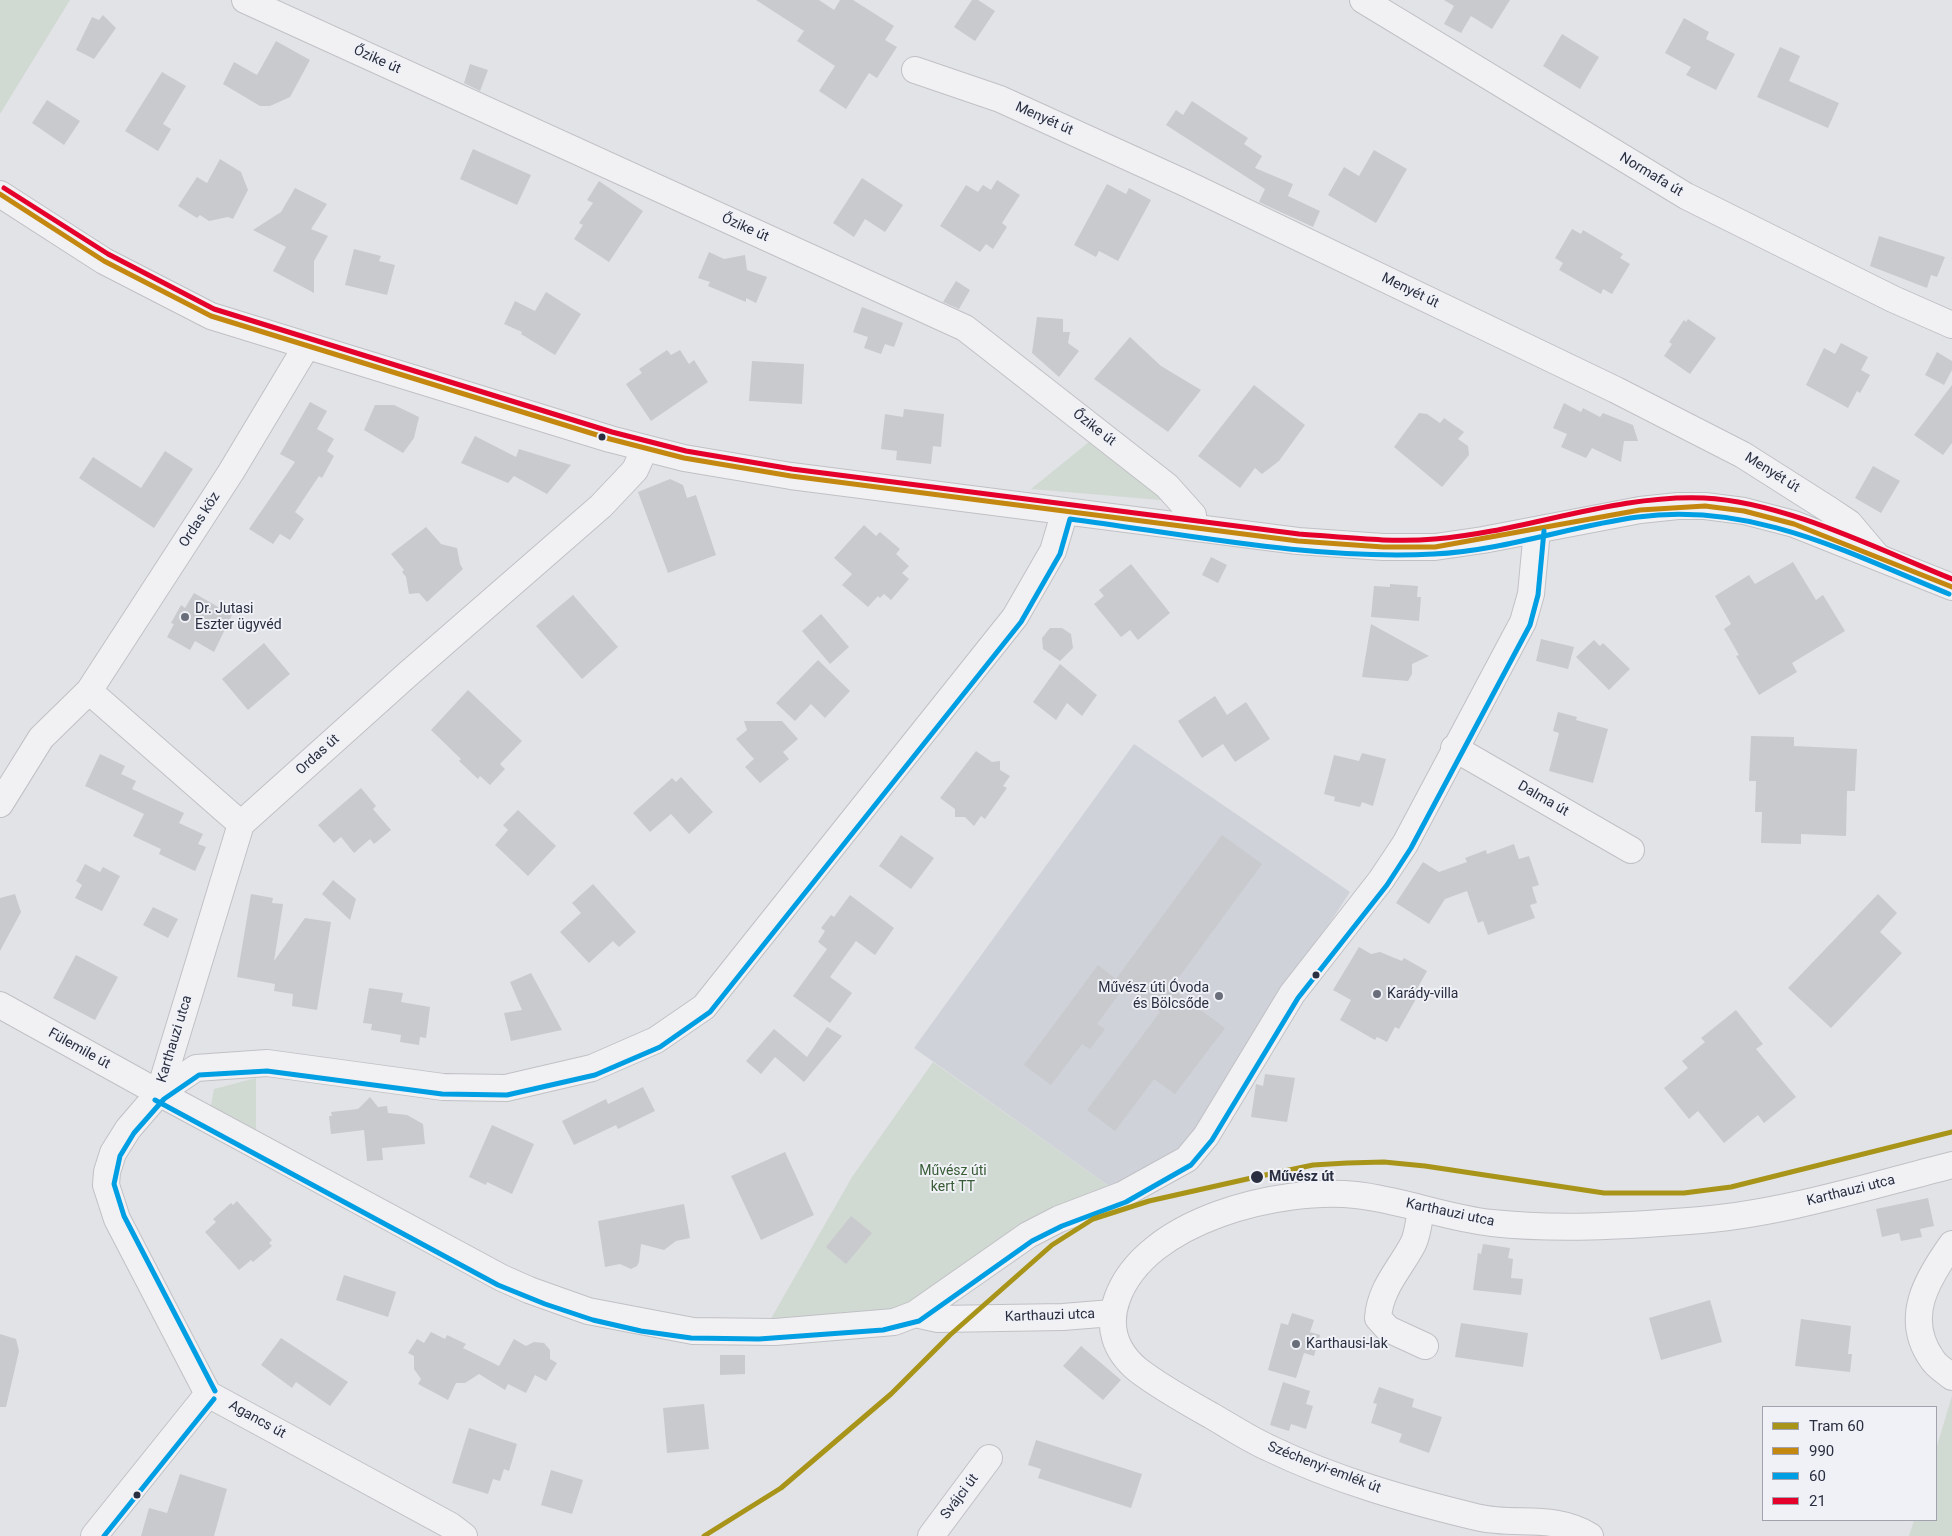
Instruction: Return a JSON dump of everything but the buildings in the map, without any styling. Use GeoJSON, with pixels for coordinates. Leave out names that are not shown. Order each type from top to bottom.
{"type":"FeatureCollection","features":[{"type":"Feature","properties":{"kind":"street","name":"Őzike út"},"geometry":{"type":"LineString","coordinates":[[245,0],[965,328],[1167,486],[1194,515],[1192,527]]}},
{"type":"Feature","properties":{"kind":"street","name":"Normafa út"},"geometry":{"type":"LineString","coordinates":[[1363,0],[1686,196],[1893,299],[1952,325]]}},
{"type":"Feature","properties":{"kind":"street","name":"Menyét út"},"geometry":{"type":"LineString","coordinates":[[915,70],[1000,100],[1185,183],[1624,394],[1743,455],[1828,508],[1849,523],[1879,558]]}},
{"type":"Feature","properties":{"kind":"street"},"geometry":{"type":"LineString","coordinates":[[0,194],[104,261],[174,299],[211,316],[306,347],[684,458],[791,476],[1298,541],[1383,547],[1436,547],[1640,510],[1678,506],[1705,506],[1744,511],[1794,524],[1952,587]]}},
{"type":"Feature","properties":{"kind":"street","name":"Ordas köz"},"geometry":{"type":"LineString","coordinates":[[89,691],[231,472],[306,347]]}},
{"type":"Feature","properties":{"kind":"street","name":"Ordas út"},"geometry":{"type":"LineString","coordinates":[[241,824],[408,674],[601,506],[635,470],[645,448]]}},
{"type":"Feature","properties":{"kind":"street"},"geometry":{"type":"LineString","coordinates":[[94,1536],[208,1394],[117,1219],[106,1185],[112,1153],[128,1129],[159,1093],[196,1068],[267,1063],[443,1087],[506,1088],[592,1068],[656,1040],[704,1007],[1015,617],[1053,550],[1065,511]]}},
{"type":"Feature","properties":{"kind":"street"},"geometry":{"type":"LineString","coordinates":[[914,1314],[1028,1235],[1058,1219],[1122,1195],[1187,1160],[1206,1136],[1292,994],[1381,880],[1405,844],[1454,748],[1523,622],[1531,594],[1537,530]]}},
{"type":"Feature","properties":{"kind":"street"},"geometry":{"type":"LineString","coordinates":[[0,804],[41,738],[89,691],[241,824]]}},
{"type":"Feature","properties":{"kind":"street","name":"Dalma út"},"geometry":{"type":"LineString","coordinates":[[1454,748],[1632,850]]}},
{"type":"Feature","properties":{"kind":"street","name":"Karthauzi utca"},"geometry":{"type":"LineString","coordinates":[[241,824],[159,1093],[502,1278],[537,1294],[588,1311],[665,1327],[722,1332],[775,1332],[894,1322],[914,1314],[938,1319],[1063,1317],[1112,1313],[1117,1296],[1130,1275],[1156,1248],[1202,1221],[1265,1200],[1331,1193],[1388,1200],[1488,1223],[1516,1225],[1628,1225],[1694,1221],[1756,1213],[1952,1165]]}},
{"type":"Feature","properties":{"kind":"street","name":"Fülemile út"},"geometry":{"type":"LineString","coordinates":[[0,1005],[159,1093]]}},
{"type":"Feature","properties":{"kind":"street"},"geometry":{"type":"LineString","coordinates":[[1421,1209],[1414,1243],[1391,1276],[1379,1306],[1378,1318],[1388,1329],[1425,1346]]}},
{"type":"Feature","properties":{"kind":"street"},"geometry":{"type":"LineString","coordinates":[[1952,1244],[1929,1280],[1917,1319],[1921,1340],[1932,1361],[1952,1377]]}},
{"type":"Feature","properties":{"kind":"street","name":"Széchenyi-emlék út"},"geometry":{"type":"LineString","coordinates":[[1112,1313],[1112,1332],[1119,1351],[1136,1369],[1194,1407],[1268,1448],[1312,1467],[1409,1500],[1484,1519],[1553,1521],[1590,1536]]}},
{"type":"Feature","properties":{"kind":"street","name":"Agancs út"},"geometry":{"type":"LineString","coordinates":[[208,1394],[451,1526],[464,1536]]}},
{"type":"Feature","properties":{"kind":"street","name":"Svájci út"},"geometry":{"type":"LineString","coordinates":[[931,1536],[989,1458]]}},
{"type":"Feature","properties":{"kind":"shaded area"},"geometry":{"type":"Polygon","coordinates":[[[1134,744],[1350,892],[1182,1150],[1116,1191],[914,1048],[1134,744]]]}},
{"type":"Feature","properties":{"kind":"green space"},"geometry":{"type":"Polygon","coordinates":[[[0,0],[70,0],[0,114],[0,0]]]}},
{"type":"Feature","properties":{"kind":"green space"},"geometry":{"type":"Polygon","coordinates":[[[1095,437],[1163,493],[1160,500],[1031,489],[1095,437]]]}},
{"type":"Feature","properties":{"kind":"green space","name":"Művész úti kert TT"},"geometry":{"type":"Polygon","coordinates":[[[933,1062],[1116,1191],[917,1302],[888,1310],[769,1322],[852,1177],[933,1062]]]}},
{"type":"Feature","properties":{"kind":"green space"},"geometry":{"type":"Polygon","coordinates":[[[256,1078],[256,1134],[210,1111],[214,1089],[256,1078]]]}},
{"type":"Feature","properties":{"kind":"green space"},"geometry":{"type":"Polygon","coordinates":[[[1952,1396],[1952,1536],[1909,1536],[1914,1521],[1937,1521],[1937,1446],[1952,1396]]]}},
{"type":"Feature","properties":{"kind":"tram line","name":"60"},"geometry":{"type":"LineString","coordinates":[[704,1536],[781,1488],[891,1394],[950,1335],[1052,1245],[1093,1219],[1149,1201],[1256,1177],[1313,1165],[1347,1163],[1384,1162],[1425,1166],[1604,1193],[1684,1193],[1731,1187],[1952,1132]]}},
{"type":"Feature","properties":{"kind":"transit line","name":"21"},"geometry":{"type":"LineString","coordinates":[[4,188],[108,254],[214,309],[612,432],[686,451],[792,469],[1299,534],[1384,540],[1435,539],[1468,535],[1603,507],[1671,498],[1704,498],[1735,501],[1798,517],[1862,541],[1952,579]]}},
{"type":"Feature","properties":{"kind":"transit line","name":"990"},"geometry":{"type":"LineString","coordinates":[[0,194],[104,261],[211,316],[610,439],[684,458],[791,476],[1298,541],[1383,547],[1435,547],[1640,510],[1705,506],[1744,511],[1794,524],[1952,587]]}},
{"type":"Feature","properties":{"kind":"transit line","name":"60"},"geometry":{"type":"LineString","coordinates":[[215,1391],[124,1216],[114,1184],[120,1156],[134,1133],[164,1099],[199,1075],[267,1071],[442,1094],[507,1095],[595,1075],[660,1047],[710,1012],[1021,622],[1060,554],[1070,519],[1252,545],[1297,550],[1389,555],[1460,552],[1638,517],[1680,514],[1721,517],[1760,524],[1798,534],[1836,547],[1949,594]]}},
{"type":"Feature","properties":{"kind":"transit line","name":"60"},"geometry":{"type":"LineString","coordinates":[[155,1100],[498,1285],[545,1304],[593,1320],[641,1331],[691,1338],[759,1339],[883,1330],[919,1321],[1032,1241],[1062,1226],[1126,1202],[1191,1165],[1212,1140],[1298,998],[1387,885],[1411,848],[1530,625],[1538,595],[1544,531]]}},
{"type":"Feature","properties":{"kind":"transit line","name":"60"},"geometry":{"type":"LineString","coordinates":[[104,1536],[214,1399]]}},
{"type":"Feature","properties":{"kind":"place","name":"Dr. Jutasi Eszter ügyvéd"},"geometry":{"type":"Point","coordinates":[185,617]}},
{"type":"Feature","properties":{"kind":"place","name":"Karády-villa"},"geometry":{"type":"Point","coordinates":[1377,994]}},
{"type":"Feature","properties":{"kind":"place","name":"Művész úti Óvoda és Bölcsőde"},"geometry":{"type":"Point","coordinates":[1219,996]}},
{"type":"Feature","properties":{"kind":"place","name":"Művész út"},"geometry":{"type":"Point","coordinates":[1257,1177]}},
{"type":"Feature","properties":{"kind":"place","name":"Karthausi-lak"},"geometry":{"type":"Point","coordinates":[1296,1344]}}]}
